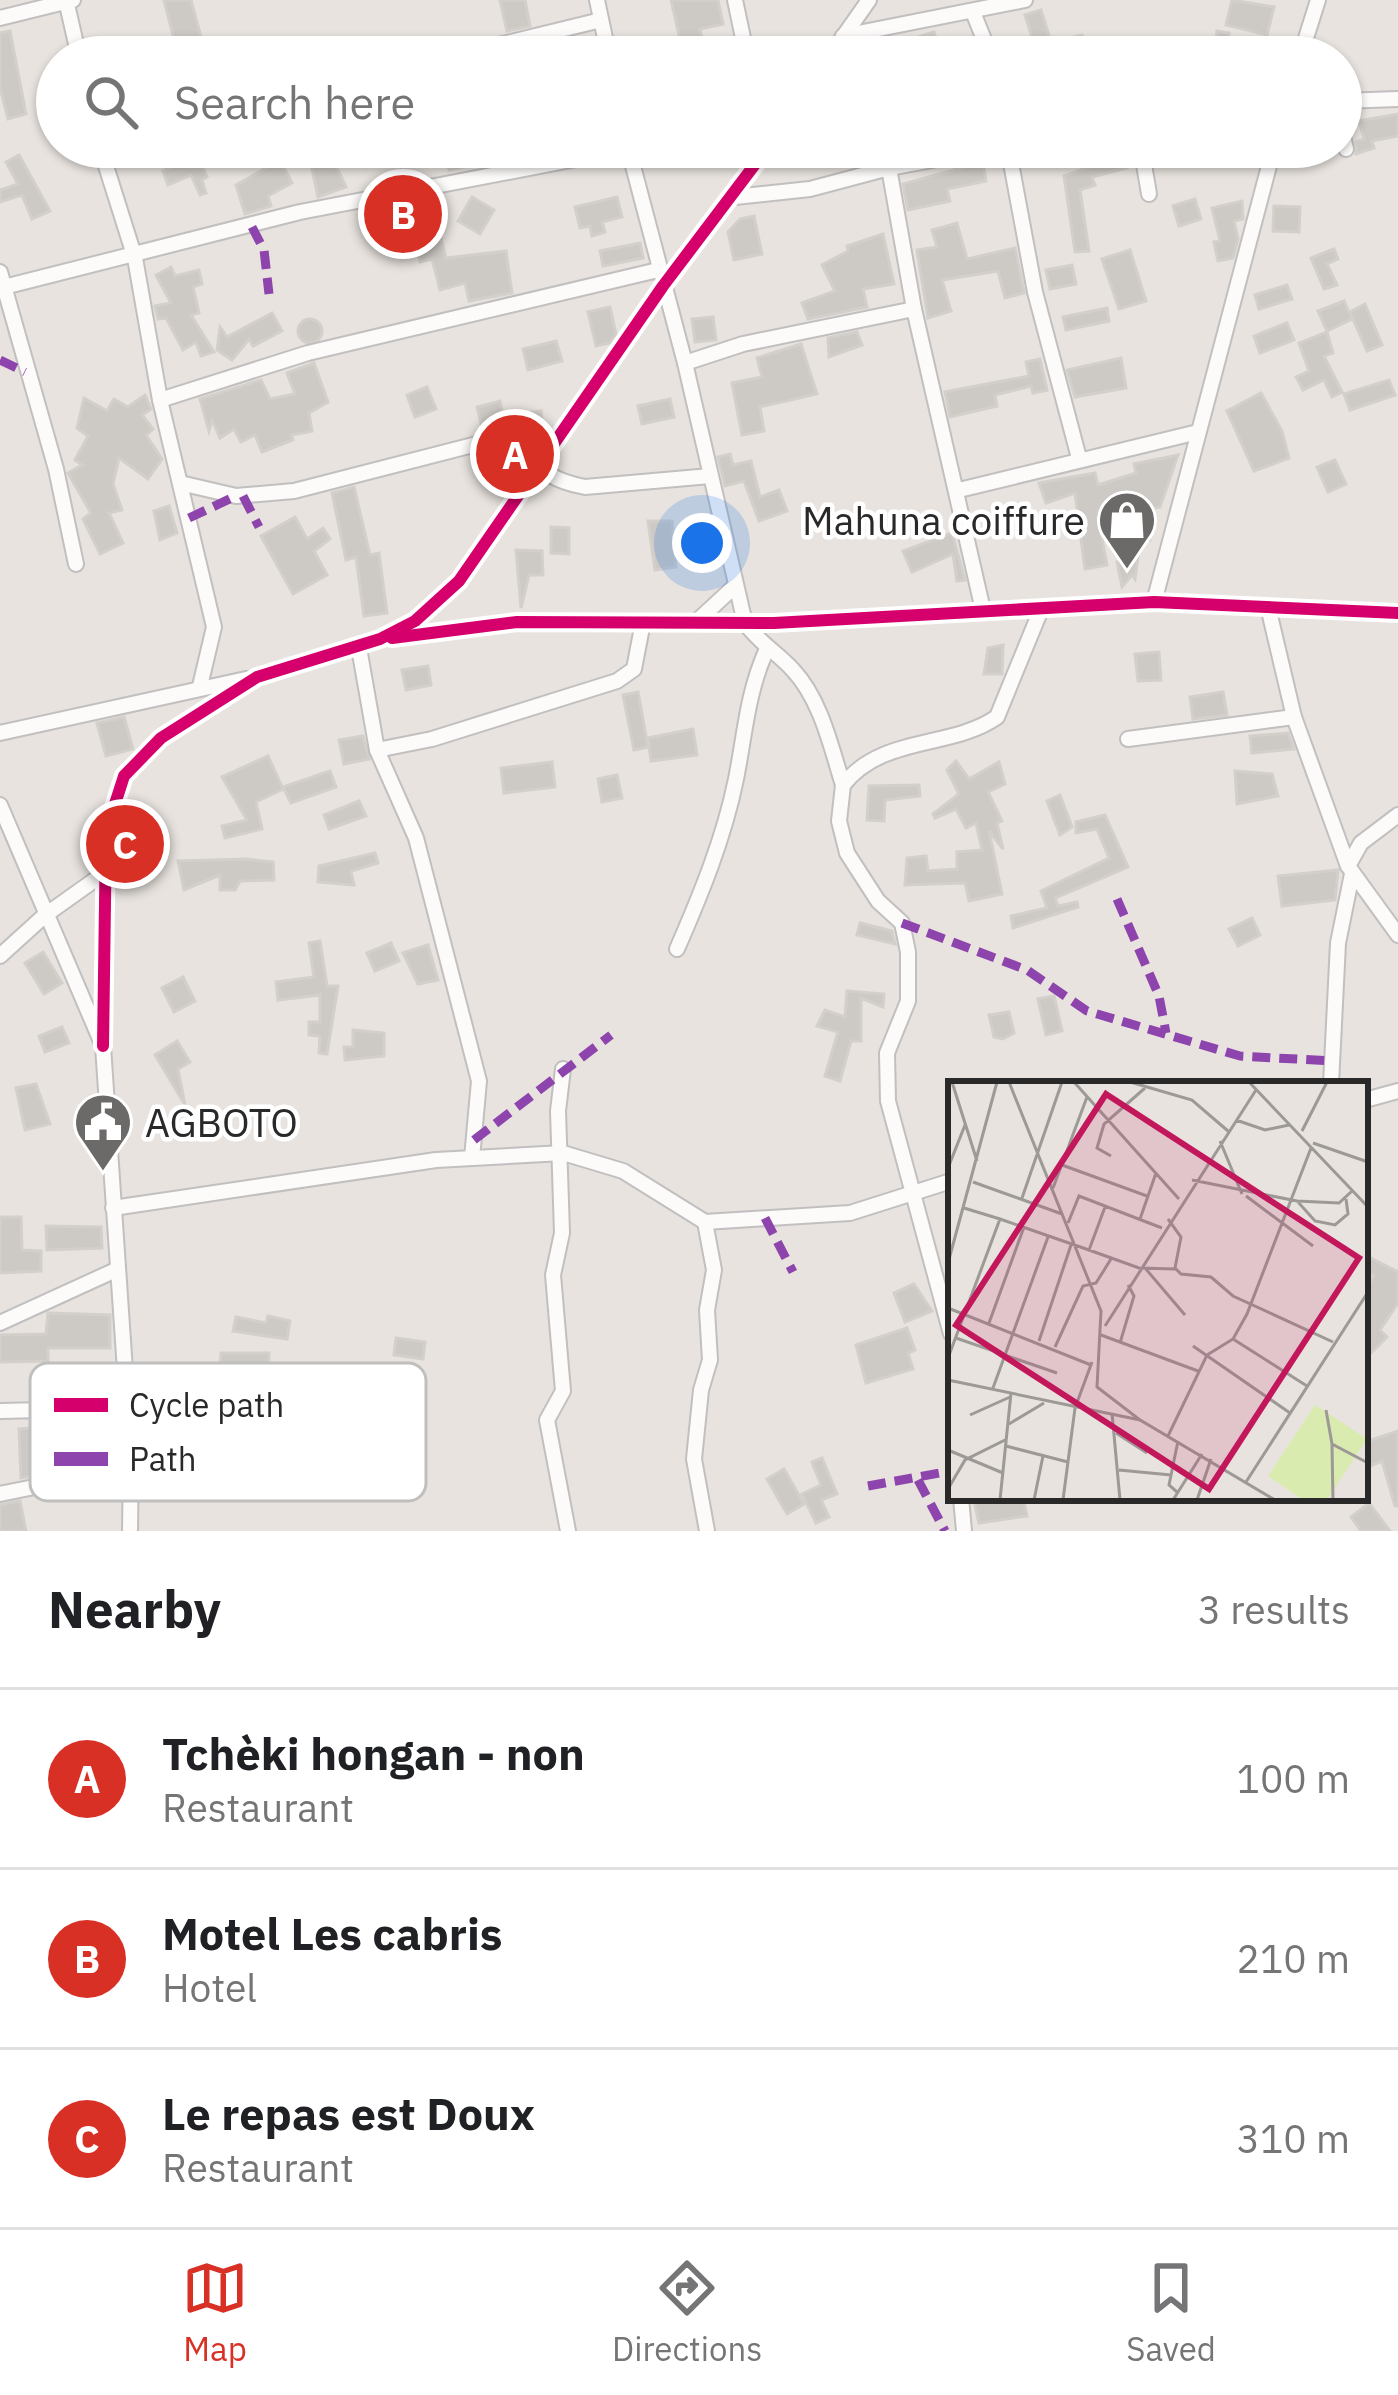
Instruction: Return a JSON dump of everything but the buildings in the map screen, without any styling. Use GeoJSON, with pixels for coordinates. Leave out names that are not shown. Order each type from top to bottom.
{"type":"FeatureCollection","features":[{"type":"Feature","properties":{"kind":"street"},"geometry":{"type":"LineString","coordinates":[[0,18],[69,0],[75,36]]}},
{"type":"Feature","properties":{"kind":"street"},"geometry":{"type":"LineString","coordinates":[[597,0],[605,36]]}},
{"type":"Feature","properties":{"kind":"street"},"geometry":{"type":"LineString","coordinates":[[734,0],[742,36]]}},
{"type":"Feature","properties":{"kind":"street"},"geometry":{"type":"LineString","coordinates":[[843,36],[868,0]]}},
{"type":"Feature","properties":{"kind":"street"},"geometry":{"type":"LineString","coordinates":[[843,36],[1025,0]]}},
{"type":"Feature","properties":{"kind":"street"},"geometry":{"type":"LineString","coordinates":[[1307,36],[1318,0]]}},
{"type":"Feature","properties":{"kind":"street"},"geometry":{"type":"LineString","coordinates":[[973,12],[983,36]]}},
{"type":"Feature","properties":{"kind":"street"},"geometry":{"type":"LineString","coordinates":[[536,36],[602,20]]}},
{"type":"Feature","properties":{"kind":"street"},"geometry":{"type":"LineString","coordinates":[[1362,100],[1398,99]]}},
{"type":"Feature","properties":{"kind":"street"},"geometry":{"type":"LineString","coordinates":[[107,168],[135,258],[160,400],[214,626],[200,686]]}},
{"type":"Feature","properties":{"kind":"street"},"geometry":{"type":"LineString","coordinates":[[76,564],[56,469],[1,283],[135,258],[300,212],[526,168]]}},
{"type":"Feature","properties":{"kind":"street"},"geometry":{"type":"LineString","coordinates":[[633,168],[685,363],[745,623],[766,651],[792,668],[810,694],[843,785],[839,821],[847,853],[878,901],[902,923],[908,952],[908,1001],[887,1053],[888,1101],[948,1322]]}},
{"type":"Feature","properties":{"kind":"street"},"geometry":{"type":"LineString","coordinates":[[0,733],[257,677],[358,648],[415,620],[459,581],[661,278],[735,197],[754,168]]}},
{"type":"Feature","properties":{"kind":"street"},"geometry":{"type":"LineString","coordinates":[[735,197],[811,189],[889,168],[914,309],[983,610]]}},
{"type":"Feature","properties":{"kind":"street"},"geometry":{"type":"LineString","coordinates":[[1009,168],[1035,292],[1078,458]]}},
{"type":"Feature","properties":{"kind":"street"},"geometry":{"type":"LineString","coordinates":[[1145,168],[1149,194]]}},
{"type":"Feature","properties":{"kind":"street"},"geometry":{"type":"LineString","coordinates":[[1154,602],[1268,168]]}},
{"type":"Feature","properties":{"kind":"street"},"geometry":{"type":"LineString","coordinates":[[160,400],[308,352],[661,278]]}},
{"type":"Feature","properties":{"kind":"street"},"geometry":{"type":"LineString","coordinates":[[685,363],[743,344],[914,309]]}},
{"type":"Feature","properties":{"kind":"street"},"geometry":{"type":"LineString","coordinates":[[959,490],[1198,432]]}},
{"type":"Feature","properties":{"kind":"street"},"geometry":{"type":"LineString","coordinates":[[180,483],[236,496],[294,491],[516,434],[537,467],[585,487],[710,476]]}},
{"type":"Feature","properties":{"kind":"street"},"geometry":{"type":"LineString","coordinates":[[695,623],[735,586]]}},
{"type":"Feature","properties":{"kind":"street"},"geometry":{"type":"LineString","coordinates":[[380,639],[517,622],[913,618],[1154,602],[1398,614]]}},
{"type":"Feature","properties":{"kind":"street"},"geometry":{"type":"LineString","coordinates":[[1268,608],[1294,717],[1350,870],[1398,935]]}},
{"type":"Feature","properties":{"kind":"street"},"geometry":{"type":"LineString","coordinates":[[843,785],[900,748],[963,735],[997,717],[1040,612]]}},
{"type":"Feature","properties":{"kind":"street"},"geometry":{"type":"LineString","coordinates":[[377,750],[432,739],[616,681],[634,669],[643,622]]}},
{"type":"Feature","properties":{"kind":"street"},"geometry":{"type":"LineString","coordinates":[[358,648],[377,750],[416,838],[479,1081],[472,1159]]}},
{"type":"Feature","properties":{"kind":"street"},"geometry":{"type":"LineString","coordinates":[[677,949],[709,878],[735,784],[748,699],[766,651]]}},
{"type":"Feature","properties":{"kind":"street"},"geometry":{"type":"LineString","coordinates":[[125,1363],[103,1046],[110,869],[106,832],[124,776],[161,738],[257,677]]}},
{"type":"Feature","properties":{"kind":"street"},"geometry":{"type":"LineString","coordinates":[[1128,739],[1294,717]]}},
{"type":"Feature","properties":{"kind":"street"},"geometry":{"type":"LineString","coordinates":[[0,805],[103,1046]]}},
{"type":"Feature","properties":{"kind":"street"},"geometry":{"type":"LineString","coordinates":[[1331,1081],[1338,943],[1350,870],[1361,843],[1398,815]]}},
{"type":"Feature","properties":{"kind":"street"},"geometry":{"type":"LineString","coordinates":[[0,956],[44,916],[110,869]]}},
{"type":"Feature","properties":{"kind":"street"},"geometry":{"type":"LineString","coordinates":[[563,1069],[558,1112],[562,1233],[553,1275],[563,1391],[548,1420],[568,1531]]}},
{"type":"Feature","properties":{"kind":"street"},"geometry":{"type":"LineString","coordinates":[[1368,1099],[1398,1091]]}},
{"type":"Feature","properties":{"kind":"street"},"geometry":{"type":"LineString","coordinates":[[113,1208],[472,1159],[562,1154],[623,1171],[705,1222],[850,1213],[948,1181]]}},
{"type":"Feature","properties":{"kind":"street"},"geometry":{"type":"LineString","coordinates":[[705,1222],[714,1270],[706,1310],[710,1360],[700,1390],[694,1459],[707,1531]]}},
{"type":"Feature","properties":{"kind":"street"},"geometry":{"type":"LineString","coordinates":[[0,1323],[118,1269]]}},
{"type":"Feature","properties":{"kind":"street"},"geometry":{"type":"LineString","coordinates":[[0,1411],[30,1410]]}},
{"type":"Feature","properties":{"kind":"street"},"geometry":{"type":"LineString","coordinates":[[0,1494],[30,1488]]}},
{"type":"Feature","properties":{"kind":"street"},"geometry":{"type":"LineString","coordinates":[[130,1501],[130,1531]]}},
{"type":"Feature","properties":{"kind":"street"},"geometry":{"type":"LineString","coordinates":[[962,1501],[964,1531]]}},
{"type":"Feature","properties":{"kind":"marked path"},"geometry":{"type":"LineString","coordinates":[[252,227],[264,250],[269,294]]}},
{"type":"Feature","properties":{"kind":"marked path"},"geometry":{"type":"LineString","coordinates":[[0,360],[25,372]]}},
{"type":"Feature","properties":{"kind":"marked path"},"geometry":{"type":"LineString","coordinates":[[189,518],[236,496]]}},
{"type":"Feature","properties":{"kind":"marked path"},"geometry":{"type":"LineString","coordinates":[[243,496],[259,527]]}},
{"type":"Feature","properties":{"kind":"marked path"},"geometry":{"type":"LineString","coordinates":[[1117,899],[1159,996],[1166,1033]]}},
{"type":"Feature","properties":{"kind":"marked path"},"geometry":{"type":"LineString","coordinates":[[902,923],[1027,970],[1087,1011],[1240,1056],[1332,1061]]}},
{"type":"Feature","properties":{"kind":"marked path"},"geometry":{"type":"LineString","coordinates":[[474,1140],[611,1035]]}},
{"type":"Feature","properties":{"kind":"marked path"},"geometry":{"type":"LineString","coordinates":[[765,1218],[793,1272]]}},
{"type":"Feature","properties":{"kind":"marked path"},"geometry":{"type":"LineString","coordinates":[[868,1486],[948,1472]]}},
{"type":"Feature","properties":{"kind":"marked path"},"geometry":{"type":"LineString","coordinates":[[918,1480],[945,1531]]}},
{"type":"Feature","properties":{"kind":"cycle path"},"geometry":{"type":"LineString","coordinates":[[103,1046],[106,832],[124,776],[161,738],[257,677],[380,639],[415,621],[459,581],[663,286],[752,168]]}},
{"type":"Feature","properties":{"kind":"cycle path"},"geometry":{"type":"LineString","coordinates":[[392,638],[517,622],[774,623],[1154,602],[1398,613]]}},
{"type":"Feature","properties":{"kind":"place","name":"Motel Les cabris"},"geometry":{"type":"Point","coordinates":[403,214]}},
{"type":"Feature","properties":{"kind":"place","name":"Tchèki hongan - non"},"geometry":{"type":"Point","coordinates":[515,454]}},
{"type":"Feature","properties":{"kind":"place","name":"Mahuna coiffure"},"geometry":{"type":"Point","coordinates":[1127,571]}},
{"type":"Feature","properties":{"kind":"place","name":"Le repas est Doux"},"geometry":{"type":"Point","coordinates":[125,844]}},
{"type":"Feature","properties":{"kind":"place","name":"AGBOTO"},"geometry":{"type":"Point","coordinates":[103,1173]}}]}
